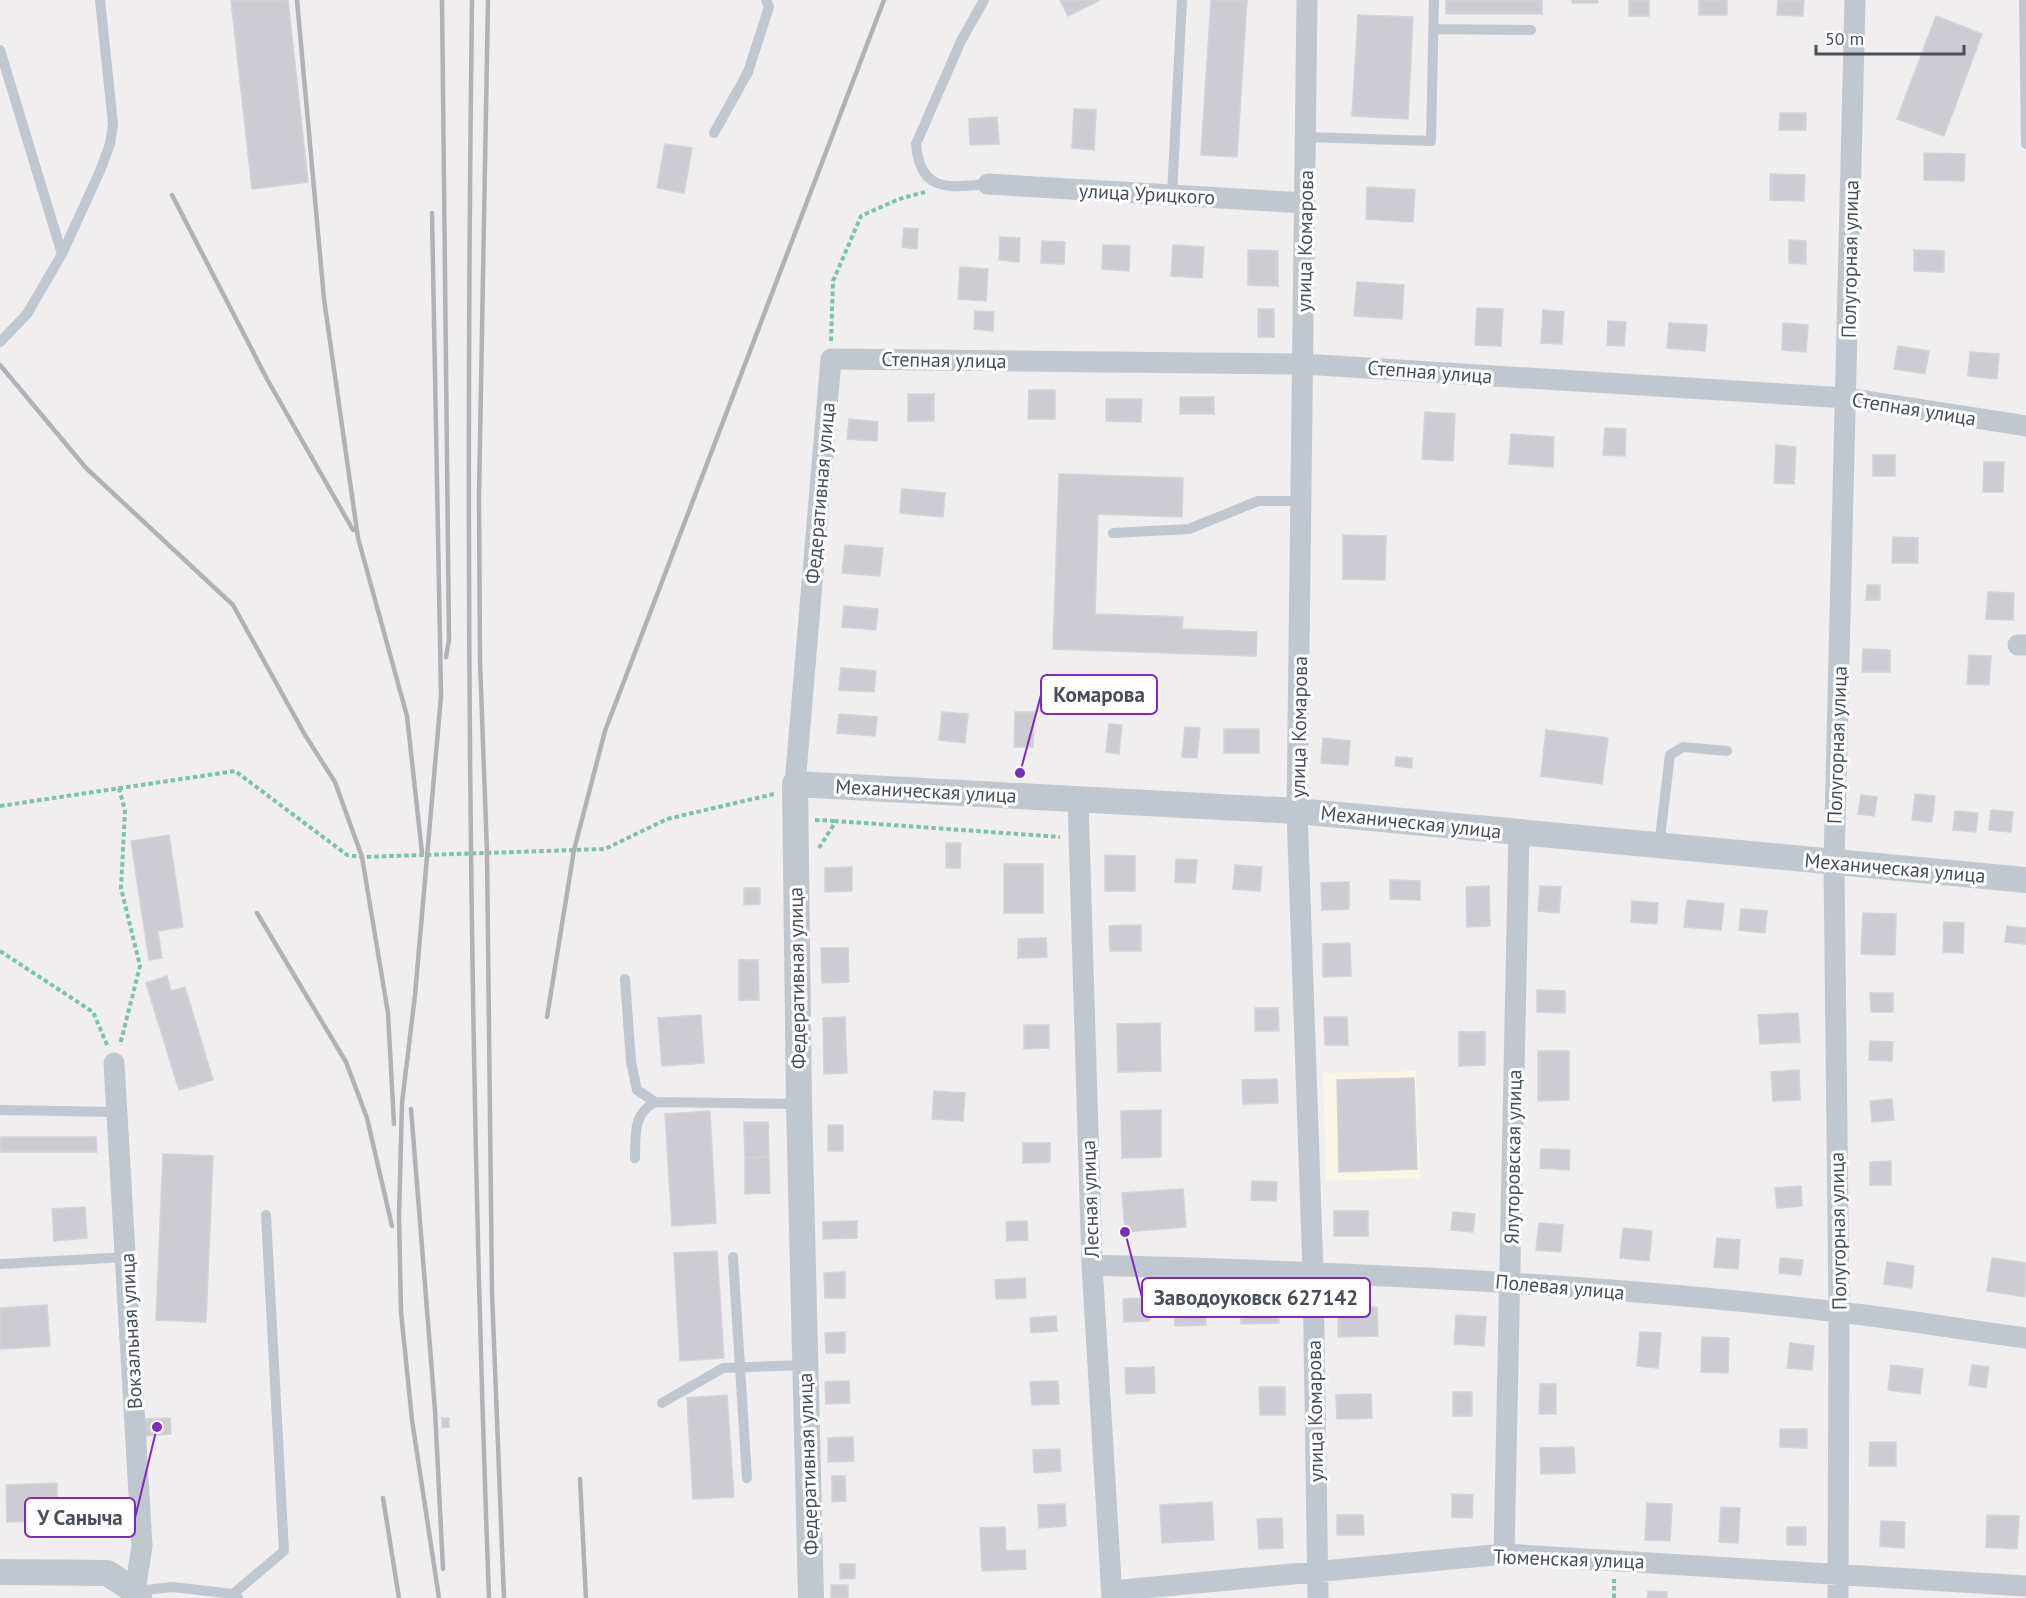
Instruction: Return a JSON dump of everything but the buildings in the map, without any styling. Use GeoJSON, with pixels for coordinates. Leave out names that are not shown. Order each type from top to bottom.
{"type":"FeatureCollection","features":[{"type":"Feature","properties":{"kind":"street","name":"улица Комарова"},"geometry":{"type":"LineString","coordinates":[[1307,0],[1298,811],[1313,1272],[1318,1598]]}},
{"type":"Feature","properties":{"kind":"street","name":"Полугорная улица"},"geometry":{"type":"LineString","coordinates":[[1838,1598],[1839,1312],[1834,863],[1856,0]]}},
{"type":"Feature","properties":{"kind":"street","name":"улица Урицкого"},"geometry":{"type":"LineString","coordinates":[[988,184],[1305,203]]}},
{"type":"Feature","properties":{"kind":"street","name":"Степная улица"},"geometry":{"type":"LineString","coordinates":[[831,359],[1304,364],[1847,398],[2026,426]]}},
{"type":"Feature","properties":{"kind":"street","name":"Федеративная улица"},"geometry":{"type":"LineString","coordinates":[[811,1598],[794,820],[788,788],[831,359]]}},
{"type":"Feature","properties":{"kind":"street","name":"Механическая улица"},"geometry":{"type":"LineString","coordinates":[[788,788],[1298,811],[2026,880]]}},
{"type":"Feature","properties":{"kind":"street","name":"Лесная улица"},"geometry":{"type":"LineString","coordinates":[[1078,800],[1092,1265],[1112,1594]]}},
{"type":"Feature","properties":{"kind":"street","name":"Ялуторовская улица"},"geometry":{"type":"LineString","coordinates":[[1504,1554],[1519,832]]}},
{"type":"Feature","properties":{"kind":"street","name":"Вокзальная улица"},"geometry":{"type":"LineString","coordinates":[[114,1063],[128,1257],[142,1546],[137,1594]]}},
{"type":"Feature","properties":{"kind":"street","name":"Полевая улица"},"geometry":{"type":"LineString","coordinates":[[1092,1265],[1313,1272],[1511,1282],[1839,1312],[2026,1338]]}},
{"type":"Feature","properties":{"kind":"street","name":"Тюменская улица"},"geometry":{"type":"LineString","coordinates":[[1112,1594],[1318,1571],[1504,1554],[2026,1586]]}},
{"type":"Feature","properties":{"kind":"street"},"geometry":{"type":"LineString","coordinates":[[0,1572],[107,1573],[137,1594]]}},
{"type":"Feature","properties":{"kind":"lane"},"geometry":{"type":"LineString","coordinates":[[0,342],[27,314],[62,254],[110,144],[112,115],[100,0]]}},
{"type":"Feature","properties":{"kind":"lane"},"geometry":{"type":"LineString","coordinates":[[714,133],[748,72],[769,7],[766,0]]}},
{"type":"Feature","properties":{"kind":"lane"},"geometry":{"type":"LineString","coordinates":[[984,0],[961,41],[916,144],[918,162],[927,176],[944,188],[988,184]]}},
{"type":"Feature","properties":{"kind":"lane"},"geometry":{"type":"LineString","coordinates":[[1172,195],[1182,0]]}},
{"type":"Feature","properties":{"kind":"lane"},"geometry":{"type":"LineString","coordinates":[[1306,137],[1431,141],[1434,0]]}},
{"type":"Feature","properties":{"kind":"lane"},"geometry":{"type":"LineString","coordinates":[[2024,0],[2026,144]]}},
{"type":"Feature","properties":{"kind":"lane"},"geometry":{"type":"LineString","coordinates":[[1434,29],[1532,30]]}},
{"type":"Feature","properties":{"kind":"lane"},"geometry":{"type":"LineString","coordinates":[[0,51],[62,254]]}},
{"type":"Feature","properties":{"kind":"lane"},"geometry":{"type":"LineString","coordinates":[[1113,533],[1189,529],[1258,501],[1302,501]]}},
{"type":"Feature","properties":{"kind":"lane"},"geometry":{"type":"LineString","coordinates":[[1659,846],[1670,755],[1683,747],[1727,752]]}},
{"type":"Feature","properties":{"kind":"lane"},"geometry":{"type":"LineString","coordinates":[[625,979],[631,1062],[637,1090],[655,1102]]}},
{"type":"Feature","properties":{"kind":"lane"},"geometry":{"type":"LineString","coordinates":[[635,1158],[636,1122],[644,1108],[655,1102],[799,1104]]}},
{"type":"Feature","properties":{"kind":"lane"},"geometry":{"type":"LineString","coordinates":[[0,1110],[117,1112]]}},
{"type":"Feature","properties":{"kind":"lane"},"geometry":{"type":"LineString","coordinates":[[137,1594],[173,1587],[236,1596],[284,1551],[266,1215]]}},
{"type":"Feature","properties":{"kind":"lane"},"geometry":{"type":"LineString","coordinates":[[0,1264],[128,1257]]}},
{"type":"Feature","properties":{"kind":"lane"},"geometry":{"type":"LineString","coordinates":[[733,1257],[747,1478]]}},
{"type":"Feature","properties":{"kind":"lane"},"geometry":{"type":"LineString","coordinates":[[662,1403],[717,1370],[805,1365]]}},
{"type":"Feature","properties":{"kind":"path"},"geometry":{"type":"LineString","coordinates":[[831,359],[833,281],[861,216],[898,199],[944,188]]}},
{"type":"Feature","properties":{"kind":"path"},"geometry":{"type":"LineString","coordinates":[[0,806],[235,771],[347,855],[362,856],[604,849],[667,819],[788,788]]}},
{"type":"Feature","properties":{"kind":"path"},"geometry":{"type":"LineString","coordinates":[[114,1063],[140,966],[121,888],[125,811],[119,788]]}},
{"type":"Feature","properties":{"kind":"path"},"geometry":{"type":"LineString","coordinates":[[794,820],[1079,839]]}},
{"type":"Feature","properties":{"kind":"path"},"geometry":{"type":"LineString","coordinates":[[817,859],[818,849],[836,821]]}},
{"type":"Feature","properties":{"kind":"path"},"geometry":{"type":"LineString","coordinates":[[0,951],[93,1012],[114,1063]]}},
{"type":"Feature","properties":{"kind":"shaded area"},"geometry":{"type":"Polygon","coordinates":[[[1416,1071],[1420,1178],[1326,1181],[1323,1073],[1416,1071]]]}},
{"type":"Feature","properties":{"kind":"railway"},"geometry":{"type":"LineString","coordinates":[[297,0],[324,299],[358,538],[407,716],[422,853]]}},
{"type":"Feature","properties":{"kind":"railway"},"geometry":{"type":"LineString","coordinates":[[442,0],[449,640],[446,657]]}},
{"type":"Feature","properties":{"kind":"railway"},"geometry":{"type":"LineString","coordinates":[[472,0],[469,400],[470,799],[477,1198],[489,1598]]}},
{"type":"Feature","properties":{"kind":"railway"},"geometry":{"type":"LineString","coordinates":[[488,0],[479,497],[480,661],[487,853],[492,1292],[504,1598]]}},
{"type":"Feature","properties":{"kind":"railway"},"geometry":{"type":"LineString","coordinates":[[547,1017],[574,850],[605,731],[884,0]]}},
{"type":"Feature","properties":{"kind":"railway"},"geometry":{"type":"LineString","coordinates":[[172,195],[267,379],[353,530]]}},
{"type":"Feature","properties":{"kind":"railway"},"geometry":{"type":"LineString","coordinates":[[432,213],[441,696],[415,995],[402,1103],[399,1216],[401,1312],[412,1420],[439,1598]]}},
{"type":"Feature","properties":{"kind":"railway"},"geometry":{"type":"LineString","coordinates":[[0,365],[86,468],[233,605],[305,735],[335,782],[362,857],[388,1013],[394,1124]]}},
{"type":"Feature","properties":{"kind":"railway"},"geometry":{"type":"LineString","coordinates":[[257,913],[346,1062],[367,1118],[392,1226]]}},
{"type":"Feature","properties":{"kind":"railway"},"geometry":{"type":"LineString","coordinates":[[411,1109],[435,1410],[443,1569]]}},
{"type":"Feature","properties":{"kind":"railway"},"geometry":{"type":"LineString","coordinates":[[580,1479],[586,1598]]}},
{"type":"Feature","properties":{"kind":"railway"},"geometry":{"type":"LineString","coordinates":[[383,1498],[399,1598]]}},
{"type":"Feature","properties":{"kind":"place","name":"Комарова"},"geometry":{"type":"Point","coordinates":[1020,773]}},
{"type":"Feature","properties":{"kind":"place","name":"Заводоуковск 627142"},"geometry":{"type":"Point","coordinates":[1125,1232]}},
{"type":"Feature","properties":{"kind":"place","name":"У Саныча"},"geometry":{"type":"Point","coordinates":[157,1427]}}]}
